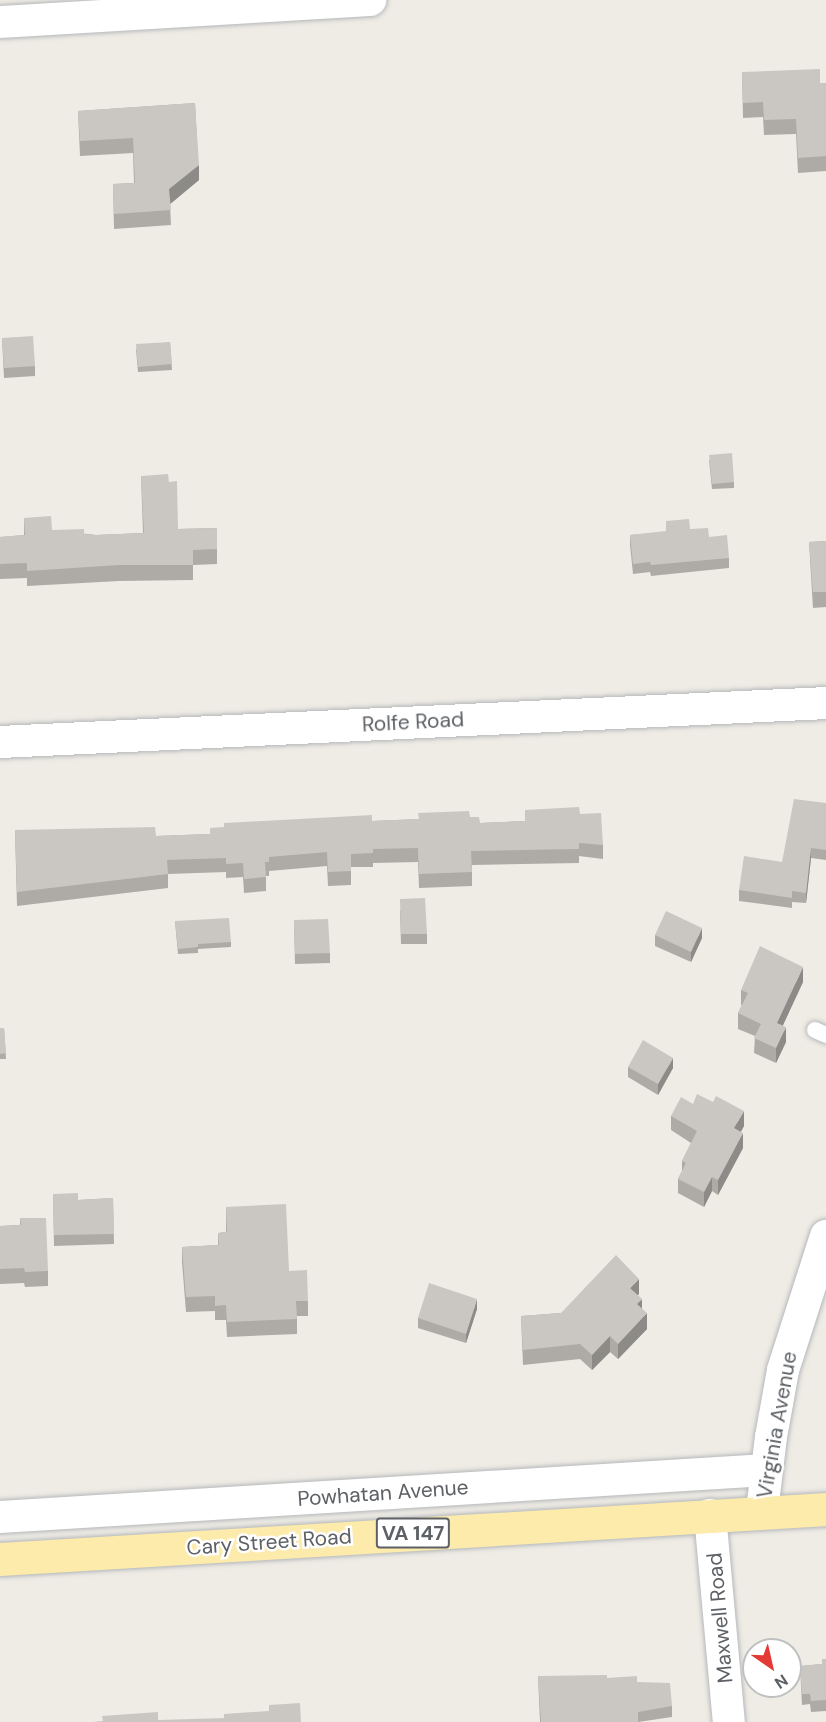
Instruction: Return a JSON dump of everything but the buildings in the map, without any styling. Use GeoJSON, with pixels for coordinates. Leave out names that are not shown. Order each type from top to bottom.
{"type":"FeatureCollection","features":[{"type":"Feature","properties":{"kind":"main road","name":"Cary Street Road"},"geometry":{"type":"LineString","coordinates":[[0,1559],[762,1511],[826,1509]]}},
{"type":"Feature","properties":{"kind":"street"},"geometry":{"type":"LineString","coordinates":[[0,22],[370,0]]}},
{"type":"Feature","properties":{"kind":"street","name":"Rolfe Road"},"geometry":{"type":"LineString","coordinates":[[0,742],[826,703]]}},
{"type":"Feature","properties":{"kind":"street","name":"Virginia Avenue"},"geometry":{"type":"LineString","coordinates":[[762,1511],[783,1370],[826,1236]]}},
{"type":"Feature","properties":{"kind":"street","name":"Powhatan Avenue"},"geometry":{"type":"LineString","coordinates":[[0,1517],[767,1470]]}},
{"type":"Feature","properties":{"kind":"street","name":"Maxwell Road"},"geometry":{"type":"LineString","coordinates":[[710,1515],[729,1722]]}}]}
